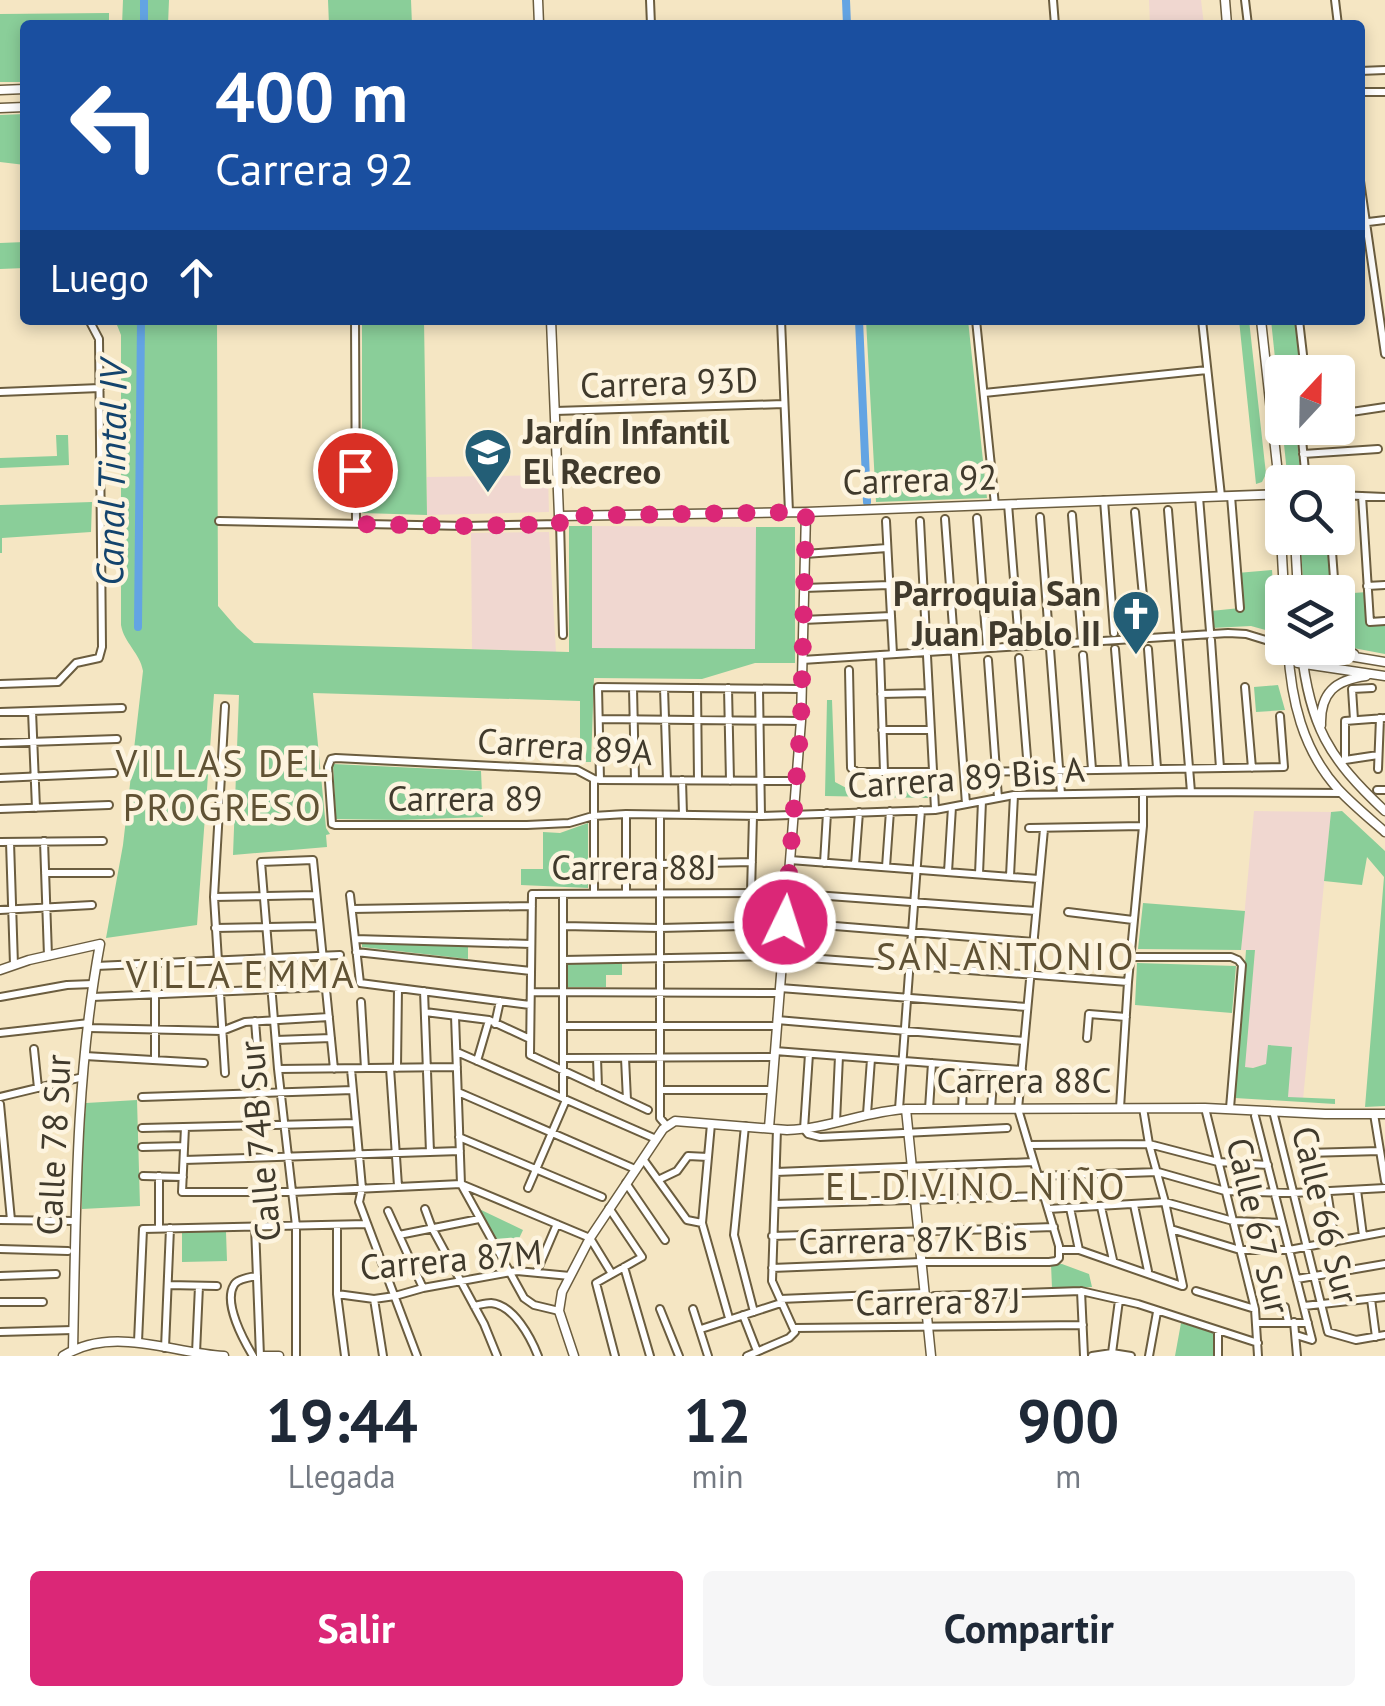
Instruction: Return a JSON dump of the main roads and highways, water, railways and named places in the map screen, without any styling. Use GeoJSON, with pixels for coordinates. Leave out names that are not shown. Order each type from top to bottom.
{"type":"FeatureCollection","features":[{"type":"Feature","properties":{"kind":"waterway","name":"Canal Tintal IV"},"geometry":{"type":"LineString","coordinates":[[144,0],[144,20]]}},
{"type":"Feature","properties":{"kind":"waterway"},"geometry":{"type":"LineString","coordinates":[[846,0],[847,20]]}},
{"type":"Feature","properties":{"kind":"waterway","name":"Canal Tintal IV"},"geometry":{"type":"LineString","coordinates":[[138,627],[141,325]]}},
{"type":"Feature","properties":{"kind":"waterway"},"geometry":{"type":"LineString","coordinates":[[859,325],[867,502]]}},
{"type":"Feature","properties":{"kind":"place","name":"Jardín Infantil El Recreo"},"geometry":{"type":"Point","coordinates":[488,494]}},
{"type":"Feature","properties":{"kind":"place","name":"Parroquia San Juan Pablo II"},"geometry":{"type":"Point","coordinates":[1136,656]}},
{"type":"Feature","properties":{"kind":"district","name":"VILLAS DEL PROGRESO"},"geometry":{"type":"Point","coordinates":[223,786]}},
{"type":"Feature","properties":{"kind":"district","name":"SAN ANTONIO"},"geometry":{"type":"Point","coordinates":[1006,957]}},
{"type":"Feature","properties":{"kind":"district","name":"VILLA EMMA"},"geometry":{"type":"Point","coordinates":[241,975]}},
{"type":"Feature","properties":{"kind":"district","name":"EL DIVINO NIÑO"},"geometry":{"type":"Point","coordinates":[976,1187]}}]}
